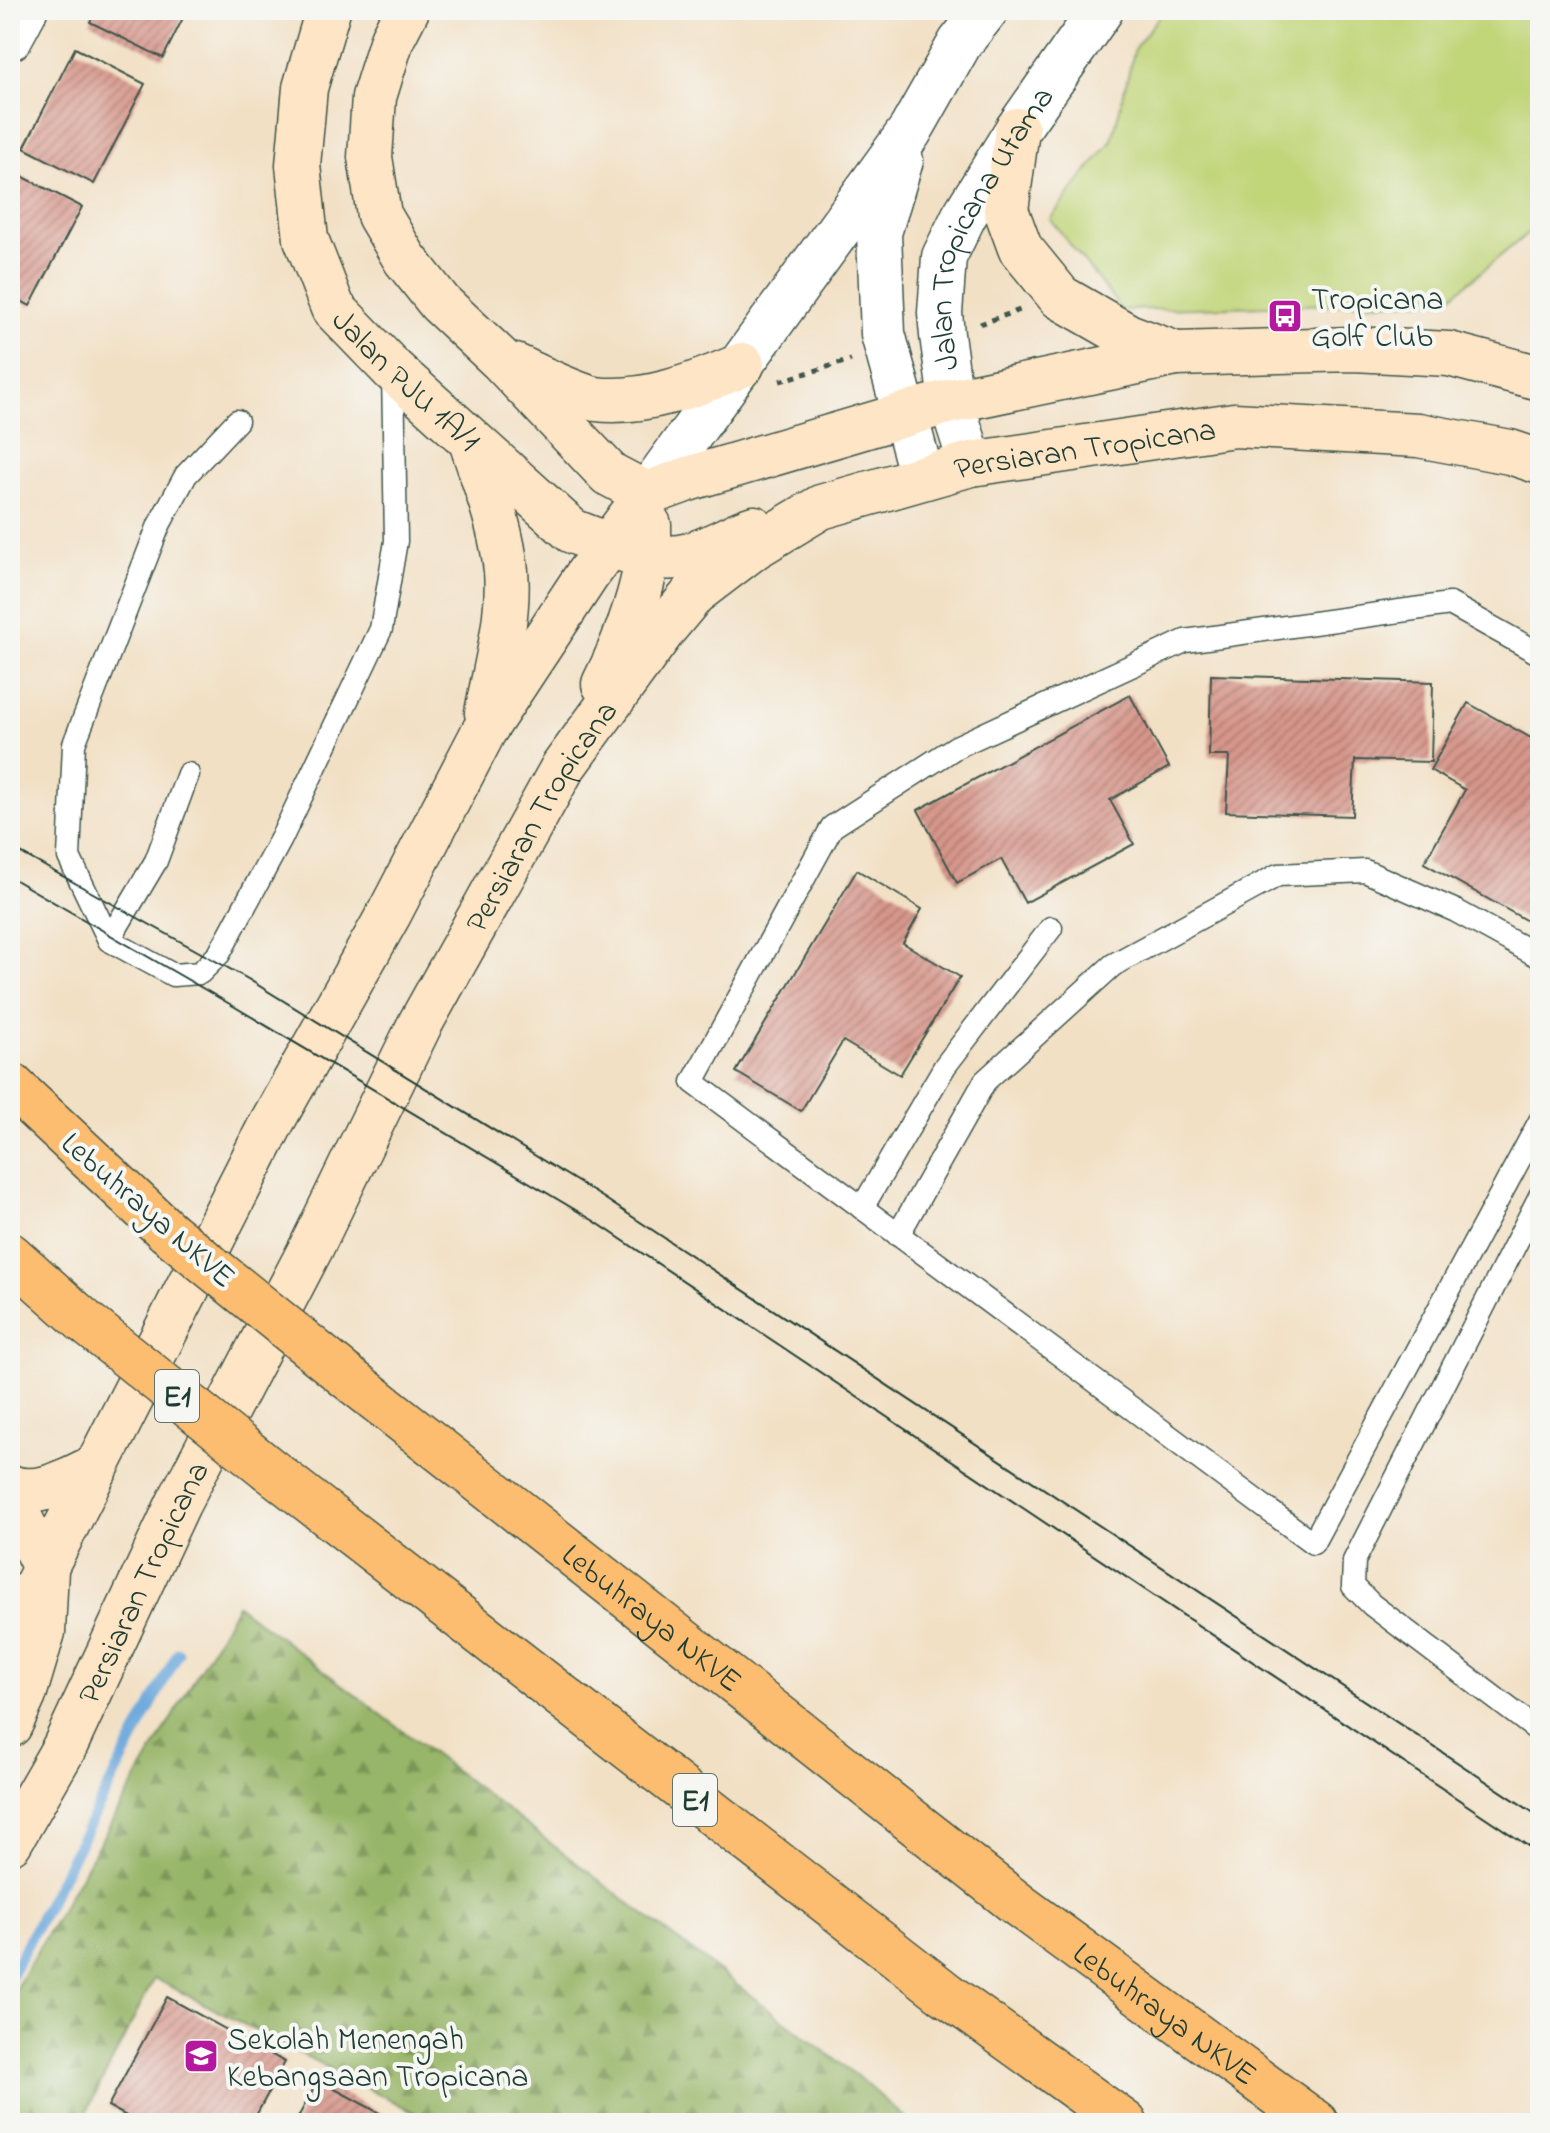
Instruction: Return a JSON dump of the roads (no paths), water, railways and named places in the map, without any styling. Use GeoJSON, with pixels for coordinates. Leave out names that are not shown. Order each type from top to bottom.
{"type":"FeatureCollection","features":[{"type":"Feature","properties":{"kind":"highway","name":"Lebuhraya NKVE"},"geometry":{"type":"LineString","coordinates":[[10,1084],[167,1231],[346,1376],[1020,1906],[1316,2123]]}},
{"type":"Feature","properties":{"kind":"highway","name":"E1"},"geometry":{"type":"LineString","coordinates":[[10,1255],[84,1321],[270,1470],[934,1984],[1125,2123]]}},
{"type":"Feature","properties":{"kind":"main road","name":"Jalan PJU 1A/1"},"geometry":{"type":"LineString","coordinates":[[328,10],[305,88],[298,165],[306,239],[333,308],[471,443],[572,531],[628,550]]}},
{"type":"Feature","properties":{"kind":"main road"},"geometry":{"type":"LineString","coordinates":[[407,10],[392,39],[374,97],[370,157],[379,215],[405,259],[440,303],[502,361],[609,474],[647,494],[905,413],[1176,354],[1354,349],[1449,354],[1540,378]]}},
{"type":"Feature","properties":{"kind":"main road"},"geometry":{"type":"LineString","coordinates":[[1017,130],[1006,210],[1020,248],[1060,297],[1128,336],[1176,354]]}},
{"type":"Feature","properties":{"kind":"main road"},"geometry":{"type":"LineString","coordinates":[[502,361],[595,399],[637,398],[705,381],[760,373]]}},
{"type":"Feature","properties":{"kind":"main road","name":"Persiaran Tropicana"},"geometry":{"type":"LineString","coordinates":[[10,1842],[64,1748],[178,1504],[311,1248],[420,1024],[563,767],[694,593],[753,548],[821,507],[971,464],[1234,425],[1418,435],[1510,452],[1540,462]]}},
{"type":"Feature","properties":{"kind":"main road"},"geometry":{"type":"LineString","coordinates":[[471,443],[498,527],[506,572],[504,618],[484,731]]}},
{"type":"Feature","properties":{"kind":"main road"},"geometry":{"type":"LineString","coordinates":[[563,767],[612,667],[637,601],[628,550],[647,494]]}},
{"type":"Feature","properties":{"kind":"main road"},"geometry":{"type":"LineString","coordinates":[[10,1637],[272,1122],[389,914],[484,731],[587,575],[628,550],[664,558],[690,555],[740,532],[821,507]]}},
{"type":"Feature","properties":{"kind":"main road"},"geometry":{"type":"LineString","coordinates":[[10,1487],[26,1493],[60,1484],[95,1467]]}},
{"type":"Feature","properties":{"kind":"main road"},"geometry":{"type":"LineString","coordinates":[[10,1505],[18,1514],[46,1569],[43,1632],[24,1695],[10,1725]]}},
{"type":"Feature","properties":{"kind":"street"},"geometry":{"type":"LineString","coordinates":[[10,38],[25,10]]}},
{"type":"Feature","properties":{"kind":"street","name":"Jalan Tropicana Utama"},"geometry":{"type":"LineString","coordinates":[[647,494],[760,373],[910,131],[960,43],[986,10]]}},
{"type":"Feature","properties":{"kind":"street","name":"Jalan Tropicana Utama"},"geometry":{"type":"LineString","coordinates":[[971,464],[951,401],[940,313],[944,257],[964,216],[1017,130],[1101,10]]}},
{"type":"Feature","properties":{"kind":"street","name":"Jalan Tropicana Utama"},"geometry":{"type":"LineString","coordinates":[[910,131],[879,233],[886,349],[922,477]]}},
{"type":"Feature","properties":{"kind":"lane"},"geometry":{"type":"LineString","coordinates":[[237,421],[186,475],[159,525],[74,744],[69,857],[109,940],[173,975],[200,973],[219,954],[281,839],[381,629],[396,541],[393,370]]}},
{"type":"Feature","properties":{"kind":"lane"},"geometry":{"type":"LineString","coordinates":[[1540,654],[1450,604],[1185,641],[956,747],[832,827],[693,1082],[1313,1543],[1540,1121]]}},
{"type":"Feature","properties":{"kind":"lane"},"geometry":{"type":"LineString","coordinates":[[109,940],[156,861],[188,774]]}},
{"type":"Feature","properties":{"kind":"lane"},"geometry":{"type":"LineString","coordinates":[[898,1235],[985,1081],[1113,965],[1278,875],[1365,871],[1456,911],[1540,957]]}},
{"type":"Feature","properties":{"kind":"lane"},"geometry":{"type":"LineString","coordinates":[[862,1208],[945,1066],[1051,928]]}},
{"type":"Feature","properties":{"kind":"lane"},"geometry":{"type":"LineString","coordinates":[[1540,1196],[1354,1561],[1353,1586],[1372,1605],[1540,1732]]}},
{"type":"Feature","properties":{"kind":"waterway"},"geometry":{"type":"LineString","coordinates":[[10,1977],[178,1653]]}},
{"type":"Feature","properties":{"kind":"tram line"},"geometry":{"type":"LineString","coordinates":[[10,847],[248,979],[604,1198],[1540,1817]]}},
{"type":"Feature","properties":{"kind":"tram line"},"geometry":{"type":"LineString","coordinates":[[10,877],[594,1221],[1540,1854]]}},
{"type":"Feature","properties":{"kind":"place","name":"Tropicana Golf Club"},"geometry":{"type":"Point","coordinates":[1285,316]}},
{"type":"Feature","properties":{"kind":"place","name":"Sekolah Menengah Kebangsaan Tropicana"},"geometry":{"type":"Point","coordinates":[201,2056]}}]}
